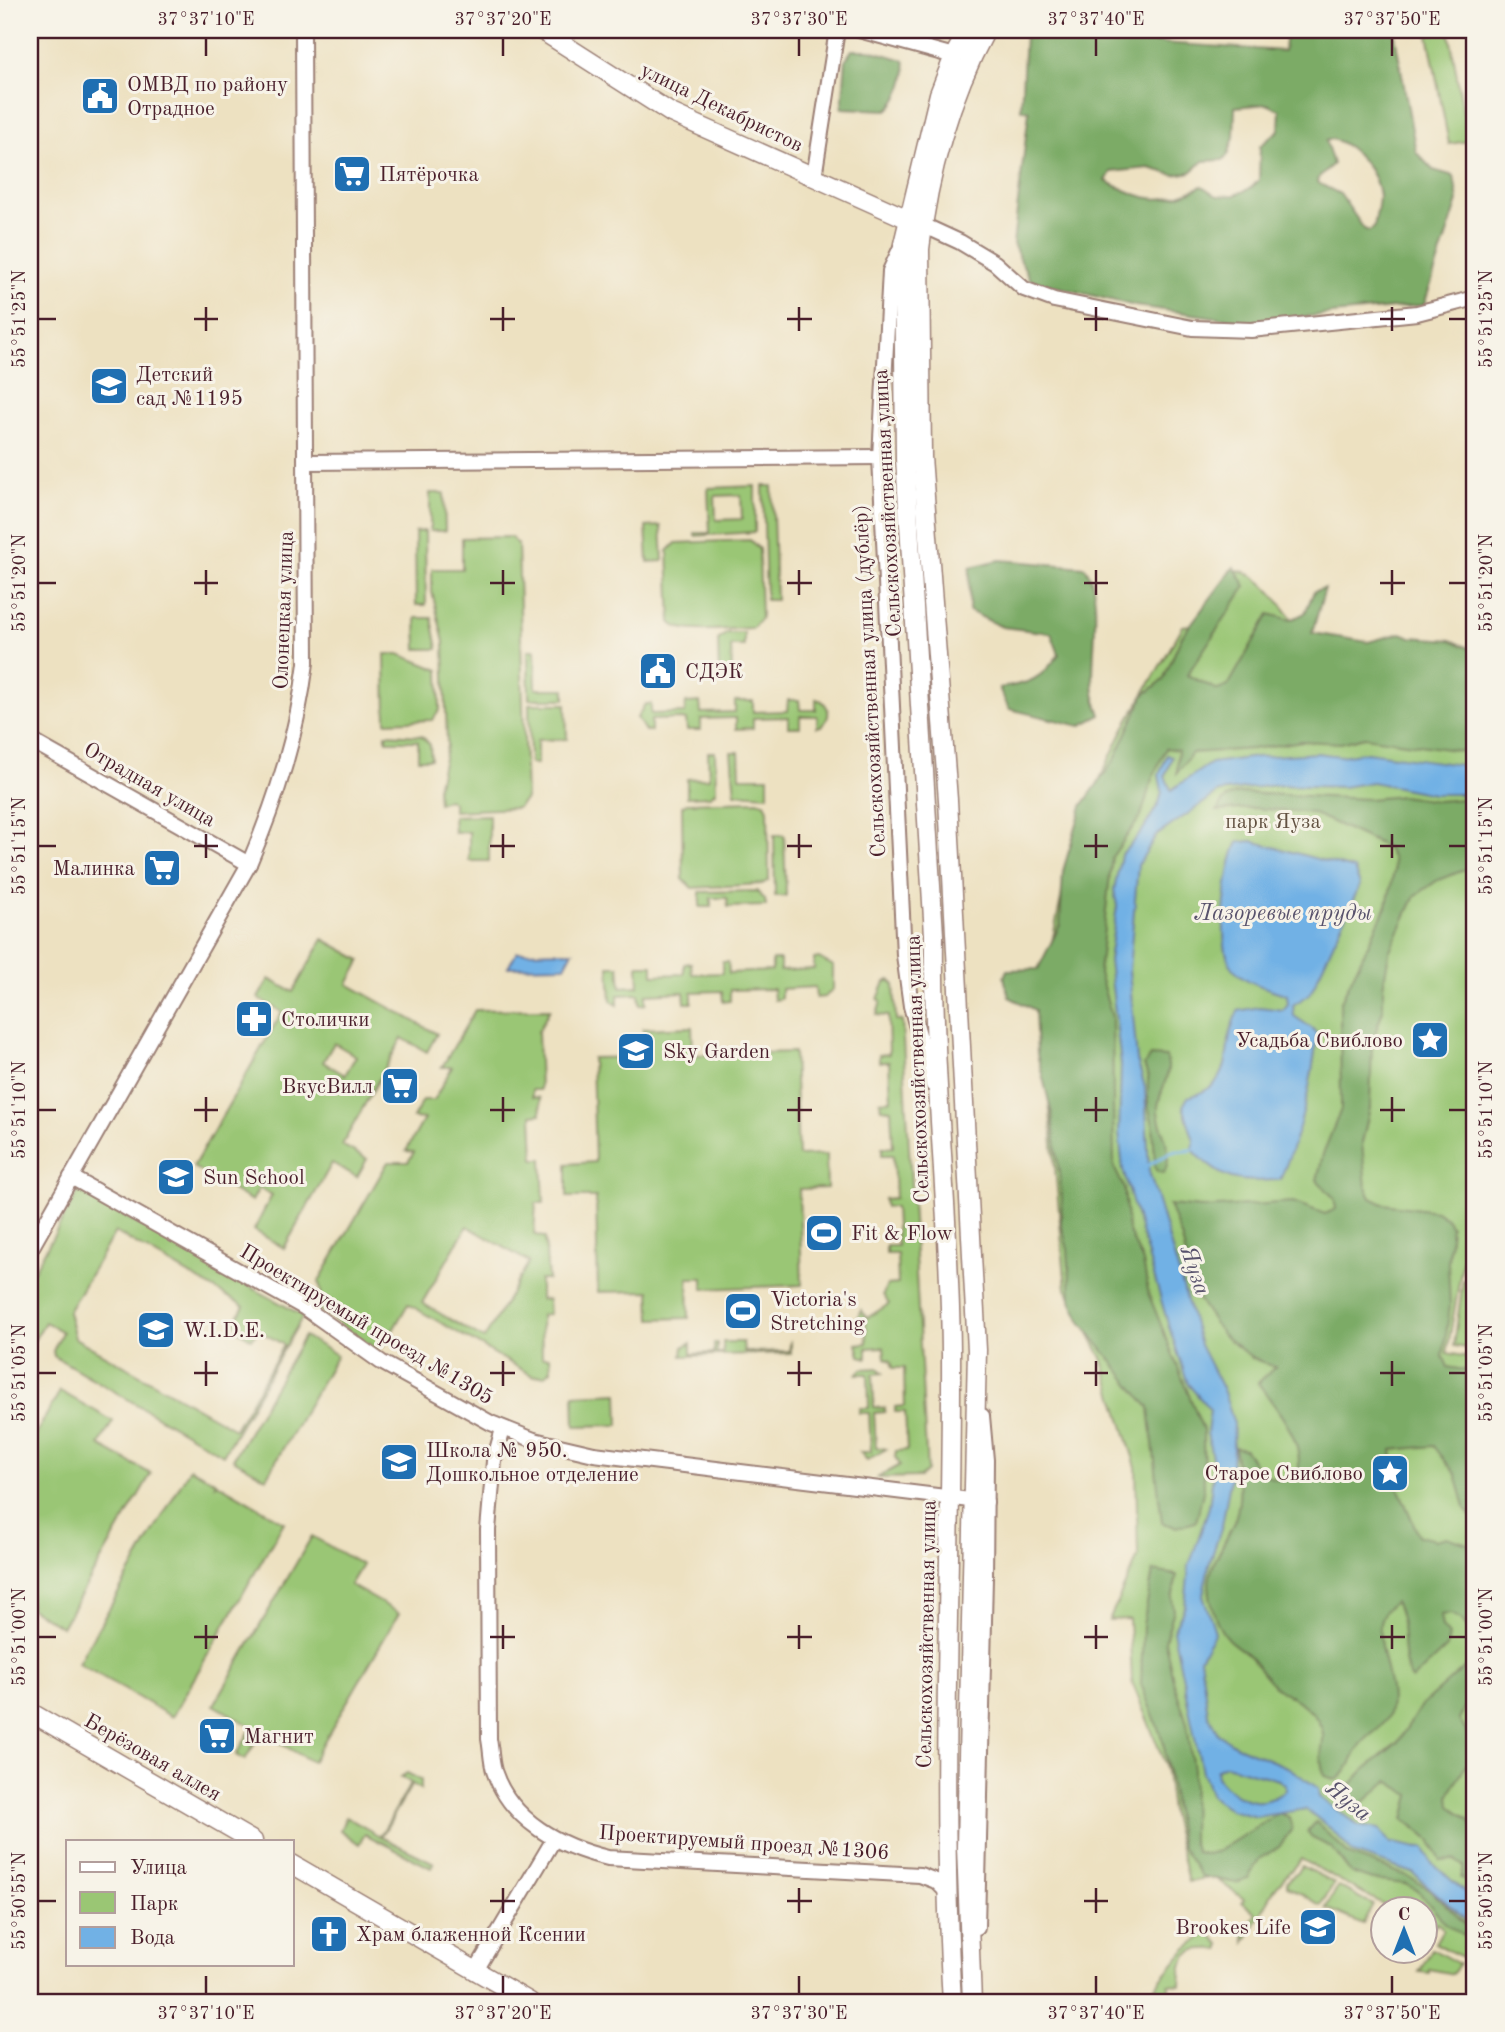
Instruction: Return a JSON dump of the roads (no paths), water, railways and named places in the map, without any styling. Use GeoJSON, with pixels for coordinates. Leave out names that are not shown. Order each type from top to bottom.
{"type":"FeatureCollection","features":[{"type":"Feature","properties":{"kind":"main road","name":"улица Декабристов"},"geometry":{"type":"LineString","coordinates":[[541,30],[671,113],[915,222]]}},
{"type":"Feature","properties":{"kind":"main road"},"geometry":{"type":"LineString","coordinates":[[915,222],[928,135],[954,55],[968,30]]}},
{"type":"Feature","properties":{"kind":"main road"},"geometry":{"type":"LineString","coordinates":[[915,222],[955,97],[969,61],[986,30]]}},
{"type":"Feature","properties":{"kind":"main road","name":"Сельскохозяйственная улица"},"geometry":{"type":"LineString","coordinates":[[915,222],[903,244],[905,459],[930,858],[933,999],[942,1115],[951,1350],[946,1891],[952,2002]]}},
{"type":"Feature","properties":{"kind":"main road","name":"Сельскохозяйственная улица"},"geometry":{"type":"LineString","coordinates":[[915,222],[922,457],[946,773],[977,1350],[979,1501],[967,1847],[973,2002]]}},
{"type":"Feature","properties":{"kind":"main road","name":"Берёзовая аллея"},"geometry":{"type":"LineString","coordinates":[[30,1712],[251,1840]]}},
{"type":"Feature","properties":{"kind":"main road"},"geometry":{"type":"LineString","coordinates":[[294,1865],[530,2002]]}},
{"type":"Feature","properties":{"kind":"street","name":"Олонецкая улица"},"geometry":{"type":"LineString","coordinates":[[30,1250],[249,864],[275,801],[300,707],[306,663],[307,462],[303,30]]}},
{"type":"Feature","properties":{"kind":"street"},"geometry":{"type":"LineString","coordinates":[[814,177],[837,30]]}},
{"type":"Feature","properties":{"kind":"street"},"geometry":{"type":"LineString","coordinates":[[859,30],[954,55]]}},
{"type":"Feature","properties":{"kind":"street"},"geometry":{"type":"LineString","coordinates":[[915,222],[960,242],[995,263],[1024,289],[1054,300],[1192,328],[1251,330],[1417,313],[1475,298]]}},
{"type":"Feature","properties":{"kind":"street","name":"Сельскохозяйственная улица (дублёр)"},"geometry":{"type":"LineString","coordinates":[[903,244],[890,271],[880,457],[904,955],[911,1006],[942,1115]]}},
{"type":"Feature","properties":{"kind":"street"},"geometry":{"type":"LineString","coordinates":[[307,462],[880,457]]}},
{"type":"Feature","properties":{"kind":"street","name":"Отрадная улица"},"geometry":{"type":"LineString","coordinates":[[30,740],[249,864]]}},
{"type":"Feature","properties":{"kind":"street","name":"Проектируемый проезд №1305"},"geometry":{"type":"LineString","coordinates":[[71,1177],[305,1308],[381,1362],[503,1429],[534,1440],[594,1454],[979,1501]]}},
{"type":"Feature","properties":{"kind":"street","name":"Проектируемый проезд №1306"},"geometry":{"type":"LineString","coordinates":[[503,1429],[494,1461],[488,1530],[489,1738],[494,1771],[507,1795],[528,1821],[573,1850],[608,1858],[920,1875],[936,1881],[946,1891]]}},
{"type":"Feature","properties":{"kind":"street"},"geometry":{"type":"LineString","coordinates":[[475,1972],[554,1839]]}},
{"type":"Feature","properties":{"kind":"water"},"geometry":{"type":"Polygon","coordinates":[[[1367,752],[1475,767],[1475,794],[1433,794],[1372,782],[1343,787],[1276,785],[1219,792],[1156,836],[1138,865],[1129,970],[1137,1060],[1145,1087],[1149,1171],[1200,1345],[1224,1392],[1234,1424],[1232,1470],[1222,1526],[1209,1565],[1203,1595],[1215,1632],[1200,1658],[1208,1714],[1218,1734],[1237,1746],[1289,1768],[1318,1788],[1319,1797],[1359,1826],[1379,1829],[1390,1843],[1425,1848],[1431,1862],[1475,1901],[1475,1928],[1413,1873],[1353,1853],[1331,1829],[1306,1809],[1256,1817],[1231,1810],[1211,1796],[1202,1772],[1173,1631],[1185,1606],[1189,1566],[1209,1507],[1214,1467],[1207,1433],[1210,1410],[1188,1384],[1123,1170],[1119,1133],[1121,1065],[1109,960],[1117,906],[1114,890],[1121,855],[1141,833],[1159,803],[1162,791],[1159,775],[1167,755],[1172,757],[1165,776],[1171,790],[1211,763],[1317,753],[1340,756],[1367,752]],[[1225,1765],[1216,1770],[1217,1777],[1224,1785],[1249,1800],[1267,1800],[1285,1790],[1285,1785],[1279,1780],[1225,1765]]]}},
{"type":"Feature","properties":{"kind":"water","name":"Лазоревые пруды"},"geometry":{"type":"Polygon","coordinates":[[[1252,841],[1354,869],[1360,885],[1310,994],[1293,1005],[1294,1016],[1317,1035],[1304,1109],[1280,1180],[1242,1180],[1213,1169],[1193,1150],[1194,1141],[1183,1106],[1188,1097],[1205,1091],[1222,1074],[1232,1025],[1238,1011],[1260,1007],[1283,1010],[1288,1004],[1287,995],[1242,976],[1231,965],[1227,954],[1224,922],[1230,868],[1238,842],[1252,841]]]}},
{"type":"Feature","properties":{"kind":"water"},"geometry":{"type":"Polygon","coordinates":[[[573,951],[565,966],[508,967],[517,952],[573,951]]]}},
{"type":"Feature","properties":{"kind":"waterway"},"geometry":{"type":"LineString","coordinates":[[1147,1166],[1171,1152],[1193,1150]]}},
{"type":"Feature","properties":{"kind":"place","name":"ОМВД по району Отрадное"},"geometry":{"type":"Point","coordinates":[100,96]}},
{"type":"Feature","properties":{"kind":"place","name":"Пятёрочка"},"geometry":{"type":"Point","coordinates":[352,174]}},
{"type":"Feature","properties":{"kind":"place","name":"Детский сад №1195"},"geometry":{"type":"Point","coordinates":[109,386]}},
{"type":"Feature","properties":{"kind":"place","name":"СДЭК"},"geometry":{"type":"Point","coordinates":[658,671]}},
{"type":"Feature","properties":{"kind":"place","name":"Малинка"},"geometry":{"type":"Point","coordinates":[162,868]}},
{"type":"Feature","properties":{"kind":"place","name":"Столички"},"geometry":{"type":"Point","coordinates":[254,1019]}},
{"type":"Feature","properties":{"kind":"place","name":"Усадьба Свиблово"},"geometry":{"type":"Point","coordinates":[1430,1040]}},
{"type":"Feature","properties":{"kind":"place","name":"Sky Garden"},"geometry":{"type":"Point","coordinates":[636,1051]}},
{"type":"Feature","properties":{"kind":"place","name":"ВкусВилл"},"geometry":{"type":"Point","coordinates":[400,1086]}},
{"type":"Feature","properties":{"kind":"place","name":"Sun School"},"geometry":{"type":"Point","coordinates":[176,1177]}},
{"type":"Feature","properties":{"kind":"place","name":"Fit & Flow"},"geometry":{"type":"Point","coordinates":[824,1233]}},
{"type":"Feature","properties":{"kind":"place","name":"Victoria's Stretching"},"geometry":{"type":"Point","coordinates":[743,1311]}},
{"type":"Feature","properties":{"kind":"place","name":"W.I.D.E."},"geometry":{"type":"Point","coordinates":[156,1330]}},
{"type":"Feature","properties":{"kind":"place","name":"Школа № 950. Дошкольное отделение"},"geometry":{"type":"Point","coordinates":[399,1462]}},
{"type":"Feature","properties":{"kind":"place","name":"Старое Свиблово"},"geometry":{"type":"Point","coordinates":[1390,1473]}},
{"type":"Feature","properties":{"kind":"place","name":"Магнит"},"geometry":{"type":"Point","coordinates":[217,1736]}},
{"type":"Feature","properties":{"kind":"place","name":"Brookes Life"},"geometry":{"type":"Point","coordinates":[1318,1927]}},
{"type":"Feature","properties":{"kind":"place","name":"Храм блаженной Ксении"},"geometry":{"type":"Point","coordinates":[329,1934]}},
{"type":"Feature","properties":{"kind":"park label","name":"парк Яуза"},"geometry":{"type":"Point","coordinates":[1273,821]}},
{"type":"Feature","properties":{"kind":"water label","name":"Яуза"},"geometry":{"type":"Point","coordinates":[1196,1270]}},
{"type":"Feature","properties":{"kind":"water label","name":"Яуза"},"geometry":{"type":"Point","coordinates":[1349,1800]}}]}
